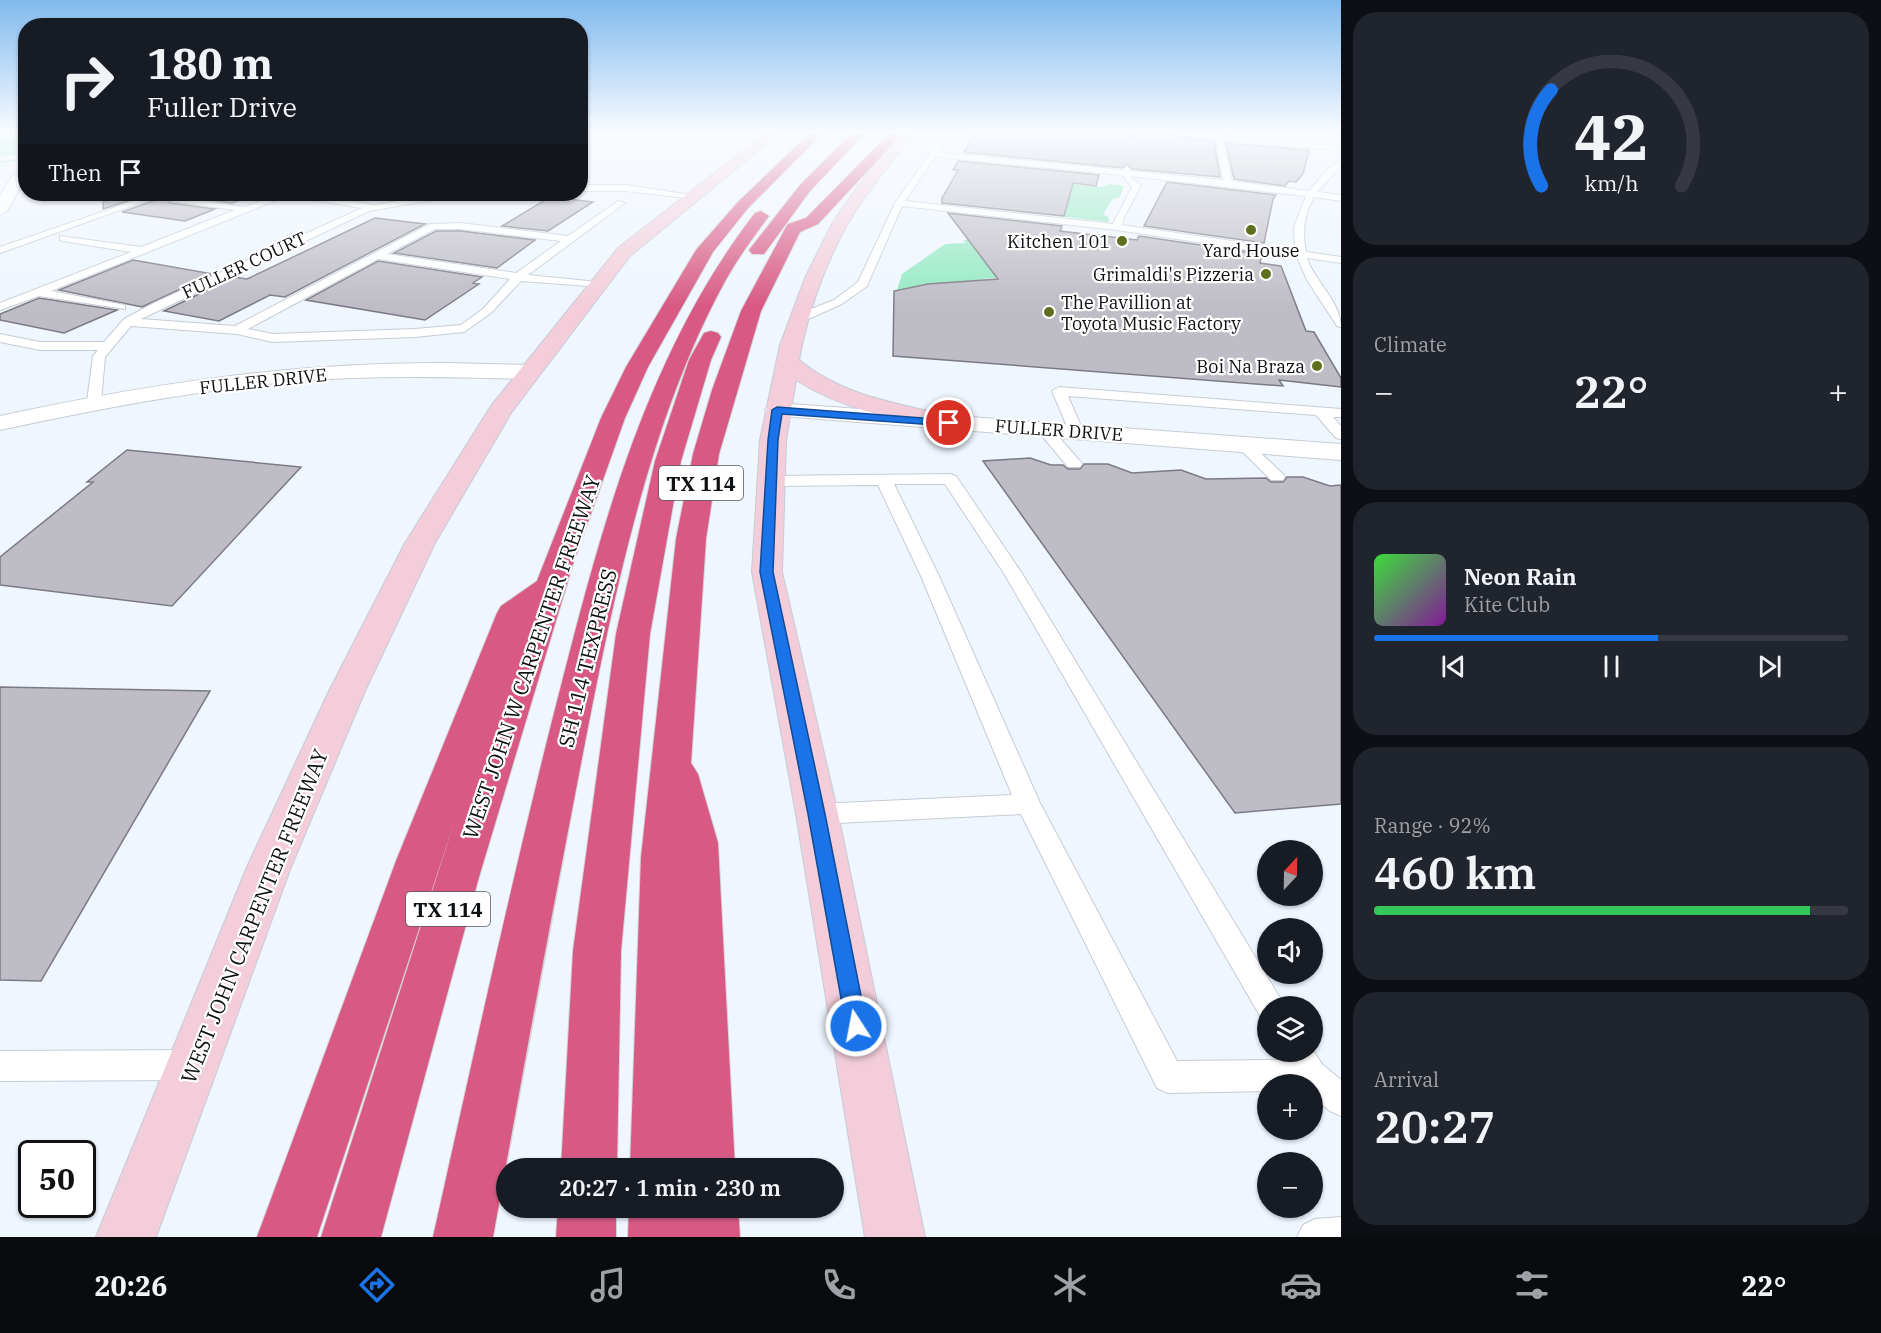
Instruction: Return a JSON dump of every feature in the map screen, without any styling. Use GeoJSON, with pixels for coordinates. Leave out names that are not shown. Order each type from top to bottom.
{"type":"FeatureCollection","features":[{"type":"Feature","properties":{"kind":"highway","name":"WEST JOHN W CARPENTER FREEWAY"},"geometry":{"type":"LineString","coordinates":[[351,1237],[457,877],[553,584],[613,418],[637,367],[705,250],[760,190]]}},
{"type":"Feature","properties":{"kind":"highway","name":"SH 114 TEXPRESS"},"geometry":{"type":"LineString","coordinates":[[463,1237],[523,940],[591,628],[640,459],[677,359],[707,293],[764,213],[785,190]]}},
{"type":"Feature","properties":{"kind":"highway","name":"SH 114 TEXPRESS"},"geometry":{"type":"LineString","coordinates":[[589,1158],[597,951],[633,633],[668,461],[700,360],[730,295],[776,221],[803,190]]}},
{"type":"Feature","properties":{"kind":"highway","name":"TX 114"},"geometry":{"type":"LineString","coordinates":[[658,1158],[663,857],[692,539],[706,454],[724,390],[751,310],[794,229],[824,190]]}},
{"type":"Feature","properties":{"kind":"highway"},"geometry":{"type":"LineString","coordinates":[[794,229],[812,221],[842,190]]}},
{"type":"Feature","properties":{"kind":"highway"},"geometry":{"type":"LineString","coordinates":[[287,1237],[418,861],[513,613],[553,584]]}},
{"type":"Feature","properties":{"kind":"highway"},"geometry":{"type":"LineString","coordinates":[[671,753],[698,843],[707,1158]]}},
{"type":"Feature","properties":{"kind":"highway"},"geometry":{"type":"LineString","coordinates":[[586,1237],[587,1218]]}},
{"type":"Feature","properties":{"kind":"highway"},"geometry":{"type":"LineString","coordinates":[[658,1218],[658,1237]]}},
{"type":"Feature","properties":{"kind":"highway"},"geometry":{"type":"LineString","coordinates":[[709,1218],[710,1237]]}},
{"type":"Feature","properties":{"kind":"main road","name":"WEST JOHN CARPENTER FREEWAY"},"geometry":{"type":"LineString","coordinates":[[126,1237],[269,867],[347,691],[420,543],[500,411],[624,252],[702,190]]}},
{"type":"Feature","properties":{"kind":"main road"},"geometry":{"type":"LineString","coordinates":[[863,190],[841,222],[814,278],[787,361],[777,410],[767,572],[817,814],[895,1237]]}},
{"type":"Feature","properties":{"kind":"main road"},"geometry":{"type":"LineString","coordinates":[[787,361],[801,375],[820,387],[848,399],[949,423]]}},
{"type":"Feature","properties":{"kind":"street"},"geometry":{"type":"LineString","coordinates":[[2,205],[13,190]]}},
{"type":"Feature","properties":{"kind":"street","name":"FULLER DRIVE"},"geometry":{"type":"LineString","coordinates":[[0,423],[94,402],[236,382],[395,370],[529,372]]}},
{"type":"Feature","properties":{"kind":"street","name":"FULLER DRIVE"},"geometry":{"type":"LineString","coordinates":[[777,410],[1043,428],[1341,452]]}},
{"type":"Feature","properties":{"kind":"lane"},"geometry":{"type":"LineString","coordinates":[[641,190],[694,196]]}},
{"type":"Feature","properties":{"kind":"lane"},"geometry":{"type":"LineString","coordinates":[[800,318],[838,302],[863,284],[899,203],[908,190]]}},
{"type":"Feature","properties":{"kind":"lane"},"geometry":{"type":"LineString","coordinates":[[1117,227],[1119,217],[1135,190]]}},
{"type":"Feature","properties":{"kind":"lane"},"geometry":{"type":"LineString","coordinates":[[1282,190],[1341,198]]}},
{"type":"Feature","properties":{"kind":"lane"},"geometry":{"type":"LineString","coordinates":[[1312,190],[1309,193],[1300,221],[1300,254],[1322,295],[1341,323]]}},
{"type":"Feature","properties":{"kind":"lane"},"geometry":{"type":"LineString","coordinates":[[0,250],[150,201]]}},
{"type":"Feature","properties":{"kind":"lane"},"geometry":{"type":"LineString","coordinates":[[196,201],[246,209]]}},
{"type":"Feature","properties":{"kind":"lane"},"geometry":{"type":"LineString","coordinates":[[4,303],[38,292],[267,201]]}},
{"type":"Feature","properties":{"kind":"lane"},"geometry":{"type":"LineString","coordinates":[[332,201],[372,207]]}},
{"type":"Feature","properties":{"kind":"lane","name":"FULLER COURT"},"geometry":{"type":"LineString","coordinates":[[94,402],[99,356],[128,322],[167,301],[372,207],[408,201]]}},
{"type":"Feature","properties":{"kind":"lane"},"geometry":{"type":"LineString","coordinates":[[128,322],[237,330],[273,338],[415,333],[464,328],[487,311],[518,277],[621,203]]}},
{"type":"Feature","properties":{"kind":"lane"},"geometry":{"type":"LineString","coordinates":[[899,203],[1117,227],[1341,260]]}},
{"type":"Feature","properties":{"kind":"lane"},"geometry":{"type":"LineString","coordinates":[[237,330],[433,226],[461,226],[568,239]]}},
{"type":"Feature","properties":{"kind":"lane"},"geometry":{"type":"LineString","coordinates":[[63,238],[141,250]]}},
{"type":"Feature","properties":{"kind":"lane"},"geometry":{"type":"LineString","coordinates":[[377,256],[518,277],[598,285]]}},
{"type":"Feature","properties":{"kind":"lane"},"geometry":{"type":"LineString","coordinates":[[38,292],[121,307]]}},
{"type":"Feature","properties":{"kind":"lane"},"geometry":{"type":"LineString","coordinates":[[0,338],[40,346],[106,346]]}},
{"type":"Feature","properties":{"kind":"lane"},"geometry":{"type":"LineString","coordinates":[[1076,431],[1059,391],[1341,413]]}},
{"type":"Feature","properties":{"kind":"lane"},"geometry":{"type":"LineString","coordinates":[[1321,412],[1341,435]]}},
{"type":"Feature","properties":{"kind":"lane"},"geometry":{"type":"LineString","coordinates":[[1043,428],[1074,464]]}},
{"type":"Feature","properties":{"kind":"lane"},"geometry":{"type":"LineString","coordinates":[[1243,444],[1277,477]]}},
{"type":"Feature","properties":{"kind":"lane"},"geometry":{"type":"LineString","coordinates":[[771,482],[950,479],[1014,575],[1264,996]]}},
{"type":"Feature","properties":{"kind":"lane"},"geometry":{"type":"LineString","coordinates":[[884,480],[930,576],[1028,804],[1168,1077],[1304,1063],[1341,1100]]}},
{"type":"Feature","properties":{"kind":"lane"},"geometry":{"type":"LineString","coordinates":[[817,814],[1028,804]]}},
{"type":"Feature","properties":{"kind":"lane"},"geometry":{"type":"LineString","coordinates":[[0,1066],[193,1065]]}},
{"type":"Feature","properties":{"kind":"lane"},"geometry":{"type":"LineString","coordinates":[[1315,1237],[1341,1235]]}},
{"type":"Feature","properties":{"kind":"green space"},"geometry":{"type":"Polygon","coordinates":[[[1007,190],[1122,190],[1119,198],[1113,199],[1103,214],[1109,218],[1108,222],[998,209],[1007,190]]]}},
{"type":"Feature","properties":{"kind":"green space"},"geometry":{"type":"Polygon","coordinates":[[[963,240],[996,241],[1160,257],[897,290],[902,274],[945,244],[966,243],[963,240]]]}},
{"type":"Feature","properties":{"kind":"building"},"geometry":{"type":"Polygon","coordinates":[[[947,190],[1071,190],[1064,216],[942,203],[947,190]]]}},
{"type":"Feature","properties":{"kind":"building"},"geometry":{"type":"Polygon","coordinates":[[[1163,190],[1232,190],[1276,195],[1273,199],[1264,243],[1144,226],[1163,190]]]}},
{"type":"Feature","properties":{"kind":"building"},"geometry":{"type":"Polygon","coordinates":[[[104,201],[128,201],[103,209],[104,201]]]}},
{"type":"Feature","properties":{"kind":"building"},"geometry":{"type":"Polygon","coordinates":[[[153,201],[168,201],[215,209],[185,221],[122,212],[153,201]]]}},
{"type":"Feature","properties":{"kind":"building"},"geometry":{"type":"Polygon","coordinates":[[[543,201],[593,202],[548,231],[502,226],[543,201]]]}},
{"type":"Feature","properties":{"kind":"building"},"geometry":{"type":"Polygon","coordinates":[[[948,213],[1062,226],[1060,231],[1137,240],[1139,236],[1262,254],[1260,263],[1281,266],[1306,331],[1314,332],[1341,378],[1341,387],[1279,380],[1283,386],[893,356],[894,291],[928,284],[998,279],[948,213]]]}},
{"type":"Feature","properties":{"kind":"building"},"geometry":{"type":"Polygon","coordinates":[[[375,218],[425,224],[285,297],[270,295],[219,321],[164,311],[234,277],[247,279],[375,218]]]}},
{"type":"Feature","properties":{"kind":"building"},"geometry":{"type":"Polygon","coordinates":[[[436,231],[461,231],[535,240],[497,268],[394,253],[436,231]]]}},
{"type":"Feature","properties":{"kind":"building"},"geometry":{"type":"Polygon","coordinates":[[[133,260],[213,274],[142,307],[59,290],[133,260]]]}},
{"type":"Feature","properties":{"kind":"building"},"geometry":{"type":"Polygon","coordinates":[[[378,261],[482,277],[473,283],[479,284],[425,320],[306,300],[378,261]]]}},
{"type":"Feature","properties":{"kind":"building"},"geometry":{"type":"Polygon","coordinates":[[[39,298],[117,310],[64,333],[0,320],[0,314],[39,298]]]}},
{"type":"Feature","properties":{"kind":"building"},"geometry":{"type":"Polygon","coordinates":[[[127,450],[301,467],[172,606],[0,585],[0,557],[93,482],[87,482],[127,450]]]}},
{"type":"Feature","properties":{"kind":"building"},"geometry":{"type":"Polygon","coordinates":[[[1030,458],[1051,465],[1063,465],[1068,469],[1080,469],[1084,464],[1108,464],[1132,473],[1181,470],[1206,479],[1266,478],[1271,482],[1283,482],[1287,477],[1303,477],[1330,486],[1341,485],[1341,804],[1235,813],[983,461],[1030,458]]]}},
{"type":"Feature","properties":{"kind":"building"},"geometry":{"type":"Polygon","coordinates":[[[0,687],[210,691],[41,981],[0,980],[0,687]]]}},
{"type":"Feature","properties":{"kind":"place","name":"Yard House"},"geometry":{"type":"Point","coordinates":[1251,230]}},
{"type":"Feature","properties":{"kind":"place","name":"Kitchen 101"},"geometry":{"type":"Point","coordinates":[1122,241]}},
{"type":"Feature","properties":{"kind":"place","name":"Grimaldi's Pizzeria"},"geometry":{"type":"Point","coordinates":[1266,274]}},
{"type":"Feature","properties":{"kind":"place","name":"The Pavillion at Toyota Music Factory"},"geometry":{"type":"Point","coordinates":[1049,312]}},
{"type":"Feature","properties":{"kind":"place","name":"Boi Na Braza"},"geometry":{"type":"Point","coordinates":[1317,366]}},
{"type":"Feature","properties":{"kind":"route"},"geometry":{"type":"LineString","coordinates":[[856,1026],[817,814],[767,572],[773,440],[777,410],[949,423]]}}]}
